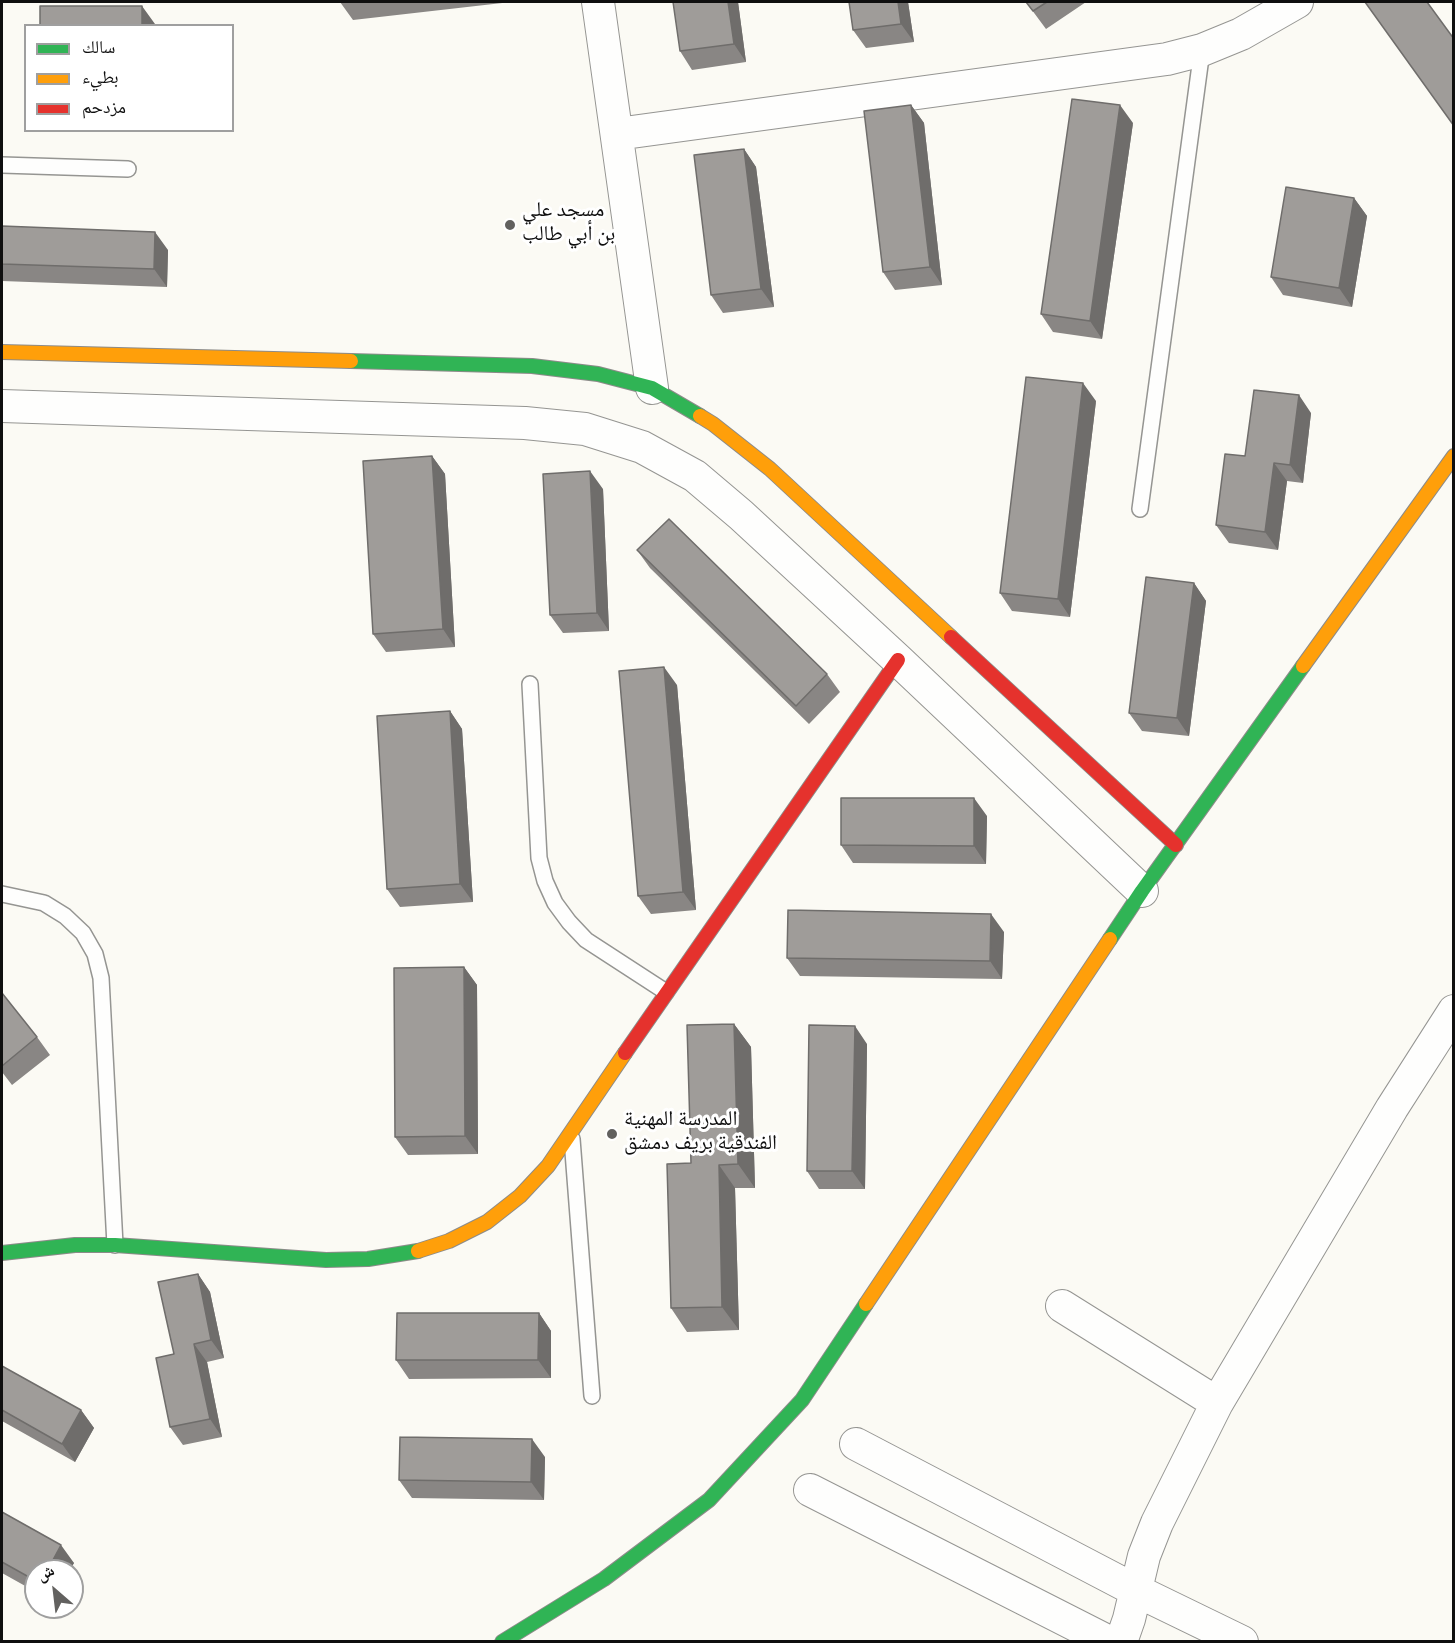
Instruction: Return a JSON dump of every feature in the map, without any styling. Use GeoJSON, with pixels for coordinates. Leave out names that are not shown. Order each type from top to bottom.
{"type":"FeatureCollection","features":[{"type":"Feature","properties":{"kind":"street"},"geometry":{"type":"LineString","coordinates":[[598,2],[652,388]]}},
{"type":"Feature","properties":{"kind":"street"},"geometry":{"type":"LineString","coordinates":[[617,134],[1167,59],[1202,50],[1241,34],[1297,2]]}},
{"type":"Feature","properties":{"kind":"street"},"geometry":{"type":"LineString","coordinates":[[2,352],[532,366],[598,374],[652,388],[713,423],[770,469],[1176,845]]}},
{"type":"Feature","properties":{"kind":"street"},"geometry":{"type":"LineString","coordinates":[[2,406],[525,423],[585,429],[642,447],[695,476],[741,515],[1142,891]]}},
{"type":"Feature","properties":{"kind":"street"},"geometry":{"type":"LineString","coordinates":[[502,1641],[604,1579],[709,1500],[802,1400],[1142,891],[1454,456]]}},
{"type":"Feature","properties":{"kind":"street"},"geometry":{"type":"LineString","coordinates":[[2,1253],[75,1245],[115,1245],[326,1260],[368,1259],[410,1254],[449,1241],[487,1222],[520,1197],[548,1166],[666,992],[898,660]]}},
{"type":"Feature","properties":{"kind":"street"},"geometry":{"type":"LineString","coordinates":[[1121,1641],[1129,1619],[1144,1556],[1157,1523],[1217,1403],[1386,1118],[1454,1011]]}},
{"type":"Feature","properties":{"kind":"street"},"geometry":{"type":"LineString","coordinates":[[1062,1306],[1217,1403]]}},
{"type":"Feature","properties":{"kind":"street"},"geometry":{"type":"LineString","coordinates":[[856,1444],[1135,1590],[1242,1641]]}},
{"type":"Feature","properties":{"kind":"street"},"geometry":{"type":"LineString","coordinates":[[810,1490],[1109,1641]]}},
{"type":"Feature","properties":{"kind":"lane"},"geometry":{"type":"LineString","coordinates":[[1140,509],[1202,50]]}},
{"type":"Feature","properties":{"kind":"lane"},"geometry":{"type":"LineString","coordinates":[[2,165],[128,169]]}},
{"type":"Feature","properties":{"kind":"lane"},"geometry":{"type":"LineString","coordinates":[[530,684],[539,858],[545,881],[555,903],[586,940],[666,992]]}},
{"type":"Feature","properties":{"kind":"lane"},"geometry":{"type":"LineString","coordinates":[[2,894],[44,903],[65,916],[82,933],[95,954],[101,978],[115,1245]]}},
{"type":"Feature","properties":{"kind":"lane"},"geometry":{"type":"LineString","coordinates":[[572,1132],[592,1396]]}},
{"type":"Feature","properties":{"kind":"building"},"geometry":{"type":"Polygon","coordinates":[[[673,2],[728,2],[734,44],[680,51],[673,2]]]}},
{"type":"Feature","properties":{"kind":"building"},"geometry":{"type":"Polygon","coordinates":[[[849,2],[898,2],[901,24],[853,30],[849,2]]]}},
{"type":"Feature","properties":{"kind":"building"},"geometry":{"type":"Polygon","coordinates":[[[1026,2],[1047,2],[1033,11],[1026,2]]]}},
{"type":"Feature","properties":{"kind":"building"},"geometry":{"type":"Polygon","coordinates":[[[1365,2],[1427,2],[1454,39],[1454,126],[1365,2]]]}},
{"type":"Feature","properties":{"kind":"building"},"geometry":{"type":"Polygon","coordinates":[[[40,6],[142,6],[142,24],[40,24],[40,6]]]}},
{"type":"Feature","properties":{"kind":"building"},"geometry":{"type":"Polygon","coordinates":[[[1072,99],[1120,105],[1090,321],[1041,314],[1072,99]]]}},
{"type":"Feature","properties":{"kind":"building"},"geometry":{"type":"Polygon","coordinates":[[[911,105],[930,267],[883,272],[864,111],[911,105]]]}},
{"type":"Feature","properties":{"kind":"building"},"geometry":{"type":"Polygon","coordinates":[[[744,149],[761,289],[711,295],[694,155],[744,149]]]}},
{"type":"Feature","properties":{"kind":"building"},"geometry":{"type":"Polygon","coordinates":[[[1286,187],[1354,198],[1339,288],[1271,277],[1286,187]]]}},
{"type":"Feature","properties":{"kind":"building"},"geometry":{"type":"Polygon","coordinates":[[[2,226],[155,232],[154,269],[2,264],[2,226]]]}},
{"type":"Feature","properties":{"kind":"building"},"geometry":{"type":"Polygon","coordinates":[[[1026,377],[1083,383],[1058,599],[1000,593],[1026,377]]]}},
{"type":"Feature","properties":{"kind":"building"},"geometry":{"type":"Polygon","coordinates":[[[1254,390],[1299,395],[1290,465],[1274,463],[1265,532],[1216,525],[1225,454],[1245,456],[1254,390]]]}},
{"type":"Feature","properties":{"kind":"building"},"geometry":{"type":"Polygon","coordinates":[[[432,456],[443,629],[373,634],[363,461],[432,456]]]}},
{"type":"Feature","properties":{"kind":"building"},"geometry":{"type":"Polygon","coordinates":[[[590,471],[597,613],[550,615],[543,474],[590,471]]]}},
{"type":"Feature","properties":{"kind":"building"},"geometry":{"type":"Polygon","coordinates":[[[669,519],[827,674],[796,706],[637,550],[669,519]]]}},
{"type":"Feature","properties":{"kind":"building"},"geometry":{"type":"Polygon","coordinates":[[[1146,577],[1194,583],[1177,718],[1129,713],[1146,577]]]}},
{"type":"Feature","properties":{"kind":"building"},"geometry":{"type":"Polygon","coordinates":[[[664,667],[683,892],[638,896],[619,671],[664,667]]]}},
{"type":"Feature","properties":{"kind":"building"},"geometry":{"type":"Polygon","coordinates":[[[450,711],[460,884],[387,889],[377,716],[450,711]]]}},
{"type":"Feature","properties":{"kind":"building"},"geometry":{"type":"Polygon","coordinates":[[[841,798],[974,798],[974,846],[841,845],[841,798]]]}},
{"type":"Feature","properties":{"kind":"building"},"geometry":{"type":"Polygon","coordinates":[[[788,910],[991,914],[990,961],[787,958],[788,910]]]}},
{"type":"Feature","properties":{"kind":"building"},"geometry":{"type":"Polygon","coordinates":[[[464,967],[465,1136],[395,1137],[394,968],[464,967]]]}},
{"type":"Feature","properties":{"kind":"building"},"geometry":{"type":"Polygon","coordinates":[[[2,993],[37,1037],[2,1066],[2,993]]]}},
{"type":"Feature","properties":{"kind":"building"},"geometry":{"type":"Polygon","coordinates":[[[734,1024],[738,1164],[719,1165],[722,1307],[671,1308],[667,1164],[691,1163],[687,1025],[734,1024]]]}},
{"type":"Feature","properties":{"kind":"building"},"geometry":{"type":"Polygon","coordinates":[[[809,1025],[855,1026],[852,1171],[807,1171],[809,1025]]]}},
{"type":"Feature","properties":{"kind":"building"},"geometry":{"type":"Polygon","coordinates":[[[198,1274],[211,1340],[194,1344],[210,1419],[170,1427],[156,1358],[174,1354],[158,1282],[198,1274]]]}},
{"type":"Feature","properties":{"kind":"building"},"geometry":{"type":"Polygon","coordinates":[[[397,1313],[539,1313],[538,1360],[396,1360],[397,1313]]]}},
{"type":"Feature","properties":{"kind":"building"},"geometry":{"type":"Polygon","coordinates":[[[2,1366],[81,1410],[62,1444],[2,1410],[2,1366]]]}},
{"type":"Feature","properties":{"kind":"building"},"geometry":{"type":"Polygon","coordinates":[[[400,1437],[532,1439],[531,1482],[399,1480],[400,1437]]]}},
{"type":"Feature","properties":{"kind":"building"},"geometry":{"type":"Polygon","coordinates":[[[2,1512],[61,1545],[53,1559],[24,1559],[24,1574],[2,1562],[2,1512]]]}},
{"type":"Feature","properties":{"kind":"traffic: fast"},"geometry":{"type":"LineString","coordinates":[[351,361],[532,366],[598,374],[652,388],[700,416]]}},
{"type":"Feature","properties":{"kind":"traffic: fast"},"geometry":{"type":"LineString","coordinates":[[1110,939],[1303,666]]}},
{"type":"Feature","properties":{"kind":"traffic: fast"},"geometry":{"type":"LineString","coordinates":[[2,1253],[75,1245],[115,1245],[326,1260],[368,1259],[418,1251]]}},
{"type":"Feature","properties":{"kind":"traffic: fast"},"geometry":{"type":"LineString","coordinates":[[502,1642],[604,1579],[709,1500],[802,1400],[866,1304]]}},
{"type":"Feature","properties":{"kind":"traffic: slow"},"geometry":{"type":"LineString","coordinates":[[2,352],[351,361]]}},
{"type":"Feature","properties":{"kind":"traffic: slow"},"geometry":{"type":"LineString","coordinates":[[700,416],[770,469],[951,637]]}},
{"type":"Feature","properties":{"kind":"traffic: slow"},"geometry":{"type":"LineString","coordinates":[[1303,666],[1454,456]]}},
{"type":"Feature","properties":{"kind":"traffic: slow"},"geometry":{"type":"LineString","coordinates":[[866,1304],[1110,939]]}},
{"type":"Feature","properties":{"kind":"traffic: slow"},"geometry":{"type":"LineString","coordinates":[[418,1251],[449,1241],[487,1222],[520,1196],[548,1166],[625,1053]]}},
{"type":"Feature","properties":{"kind":"traffic: jam"},"geometry":{"type":"LineString","coordinates":[[951,637],[1176,845]]}},
{"type":"Feature","properties":{"kind":"traffic: jam"},"geometry":{"type":"LineString","coordinates":[[625,1053],[898,660]]}},
{"type":"Feature","properties":{"kind":"place","name":"مسجد علي بن أبي طالب"},"geometry":{"type":"Point","coordinates":[510,225]}},
{"type":"Feature","properties":{"kind":"place","name":"المدرسة المهنية الفندقية بريف دمشق"},"geometry":{"type":"Point","coordinates":[612,1134]}}]}
